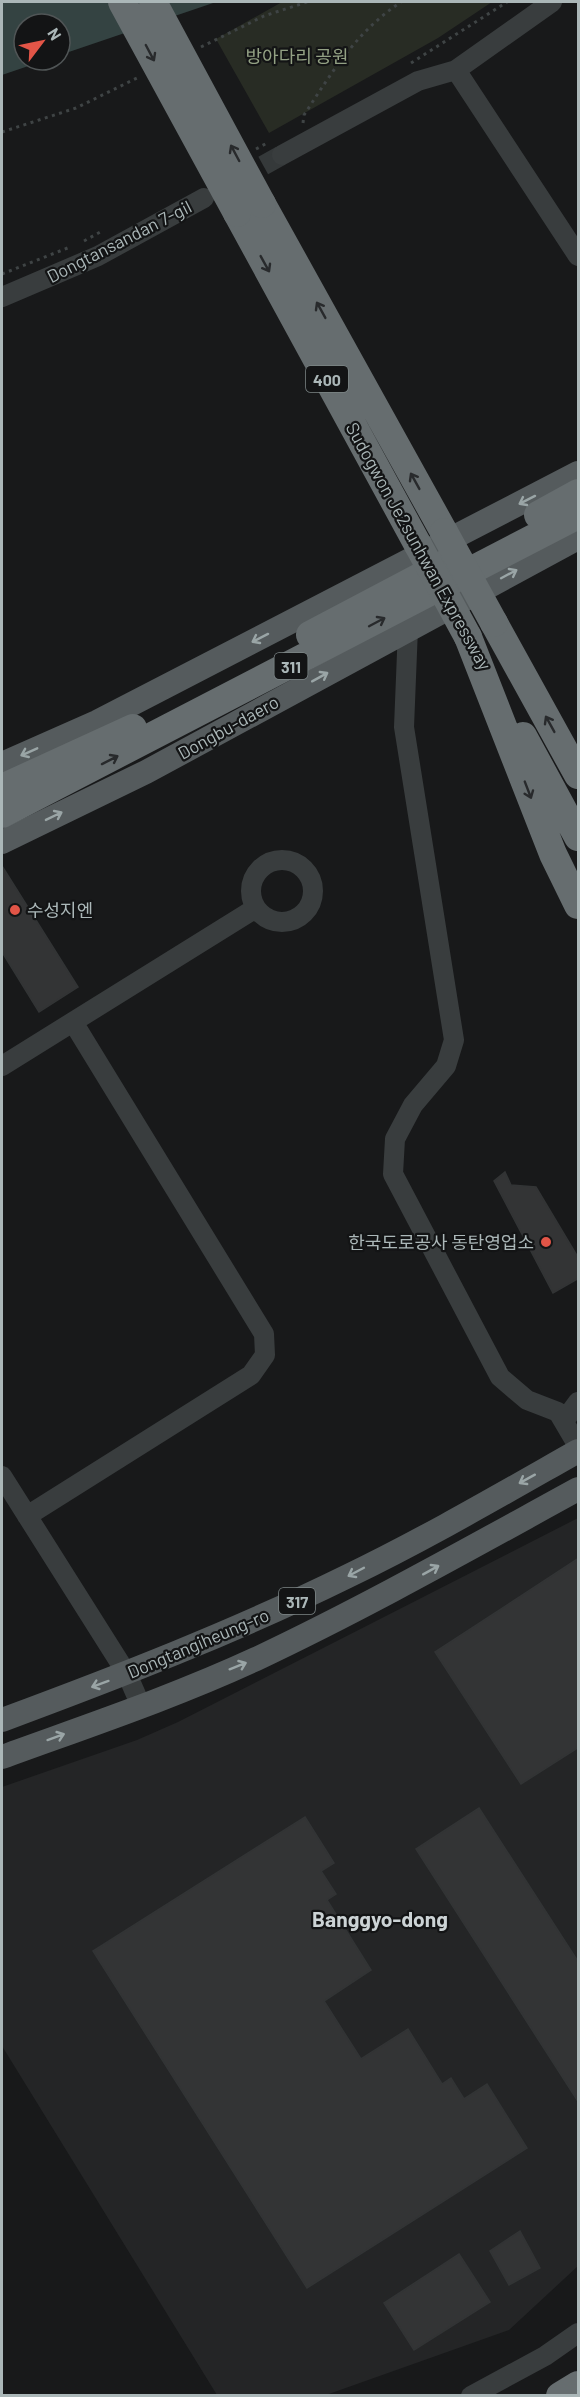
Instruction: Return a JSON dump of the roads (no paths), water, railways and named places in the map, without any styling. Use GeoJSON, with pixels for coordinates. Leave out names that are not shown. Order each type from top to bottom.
{"type":"FeatureCollection","features":[{"type":"Feature","properties":{"kind":"highway","name":"Sudogwon Je2sunhwan Expressway"},"geometry":{"type":"LineString","coordinates":[[122,2],[250,208],[444,532],[579,775]]}},
{"type":"Feature","properties":{"kind":"highway","name":"Sudogwon Je2sunhwan Expressway"},"geometry":{"type":"LineString","coordinates":[[153,2],[250,208],[418,545],[579,837]]}},
{"type":"Feature","properties":{"kind":"highway","name":"311"},"geometry":{"type":"LineString","coordinates":[[2,788],[150,720],[579,494]]}},
{"type":"Feature","properties":{"kind":"highway","name":"Dongbu-daero"},"geometry":{"type":"LineString","coordinates":[[2,814],[34,800],[579,516]]}},
{"type":"Feature","properties":{"kind":"highway"},"geometry":{"type":"LineString","coordinates":[[468,637],[553,854],[579,905]]}},
{"type":"Feature","properties":{"kind":"highway"},"geometry":{"type":"LineString","coordinates":[[2,781],[60,761]]}},
{"type":"Feature","properties":{"kind":"highway"},"geometry":{"type":"LineString","coordinates":[[2,824],[34,800]]}},
{"type":"Feature","properties":{"kind":"highway"},"geometry":{"type":"LineString","coordinates":[[560,2396],[579,2385]]}},
{"type":"Feature","properties":{"kind":"main road"},"geometry":{"type":"LineString","coordinates":[[2,764],[97,722],[579,473]]}},
{"type":"Feature","properties":{"kind":"main road","name":"Dongbu-daero"},"geometry":{"type":"LineString","coordinates":[[2,842],[146,772],[408,628],[579,538]]}},
{"type":"Feature","properties":{"kind":"main road","name":"Dongtangiheung-ro"},"geometry":{"type":"LineString","coordinates":[[2,1720],[127,1674],[348,1576],[579,1451]]}},
{"type":"Feature","properties":{"kind":"main road","name":"Dongtangiheung-ro"},"geometry":{"type":"LineString","coordinates":[[2,1757],[141,1707],[255,1659],[370,1603],[579,1489]]}},
{"type":"Feature","properties":{"kind":"street"},"geometry":{"type":"LineString","coordinates":[[277,148],[418,81],[456,70],[552,2]]}},
{"type":"Feature","properties":{"kind":"street"},"geometry":{"type":"LineString","coordinates":[[456,70],[579,256]]}},
{"type":"Feature","properties":{"kind":"street","name":"Dongtansandan 7-gil"},"geometry":{"type":"LineString","coordinates":[[2,297],[98,256],[204,198]]}},
{"type":"Feature","properties":{"kind":"street"},"geometry":{"type":"LineString","coordinates":[[408,628],[404,727],[454,1040],[446,1066],[413,1105],[395,1139],[393,1174],[500,1377],[527,1400],[558,1412],[579,1446]]}},
{"type":"Feature","properties":{"kind":"street"},"geometry":{"type":"LineString","coordinates":[[2,1066],[256,908]]}},
{"type":"Feature","properties":{"kind":"street"},"geometry":{"type":"LineString","coordinates":[[27,1516],[251,1375],[266,1355],[264,1334],[73,1022]]}},
{"type":"Feature","properties":{"kind":"street"},"geometry":{"type":"LineString","coordinates":[[564,1421],[579,1402]]}},
{"type":"Feature","properties":{"kind":"street"},"geometry":{"type":"LineString","coordinates":[[2,1476],[127,1674],[141,1707]]}},
{"type":"Feature","properties":{"kind":"street"},"geometry":{"type":"LineString","coordinates":[[471,2396],[545,2356],[579,2333]]}},
{"type":"Feature","properties":{"kind":"tunnel"},"geometry":{"type":"LineString","coordinates":[[237,180],[282,155]]}},
{"type":"Feature","properties":{"kind":"place","name":"수성지엔"},"geometry":{"type":"Point","coordinates":[15,910]}},
{"type":"Feature","properties":{"kind":"place","name":"한국도로공사 동탄영업소"},"geometry":{"type":"Point","coordinates":[546,1242]}},
{"type":"Feature","properties":{"kind":"district","name":"Banggyo-dong"},"geometry":{"type":"Point","coordinates":[380,1918]}},
{"type":"Feature","properties":{"kind":"park label","name":"방아다리 공원"},"geometry":{"type":"Point","coordinates":[297,56]}}]}
